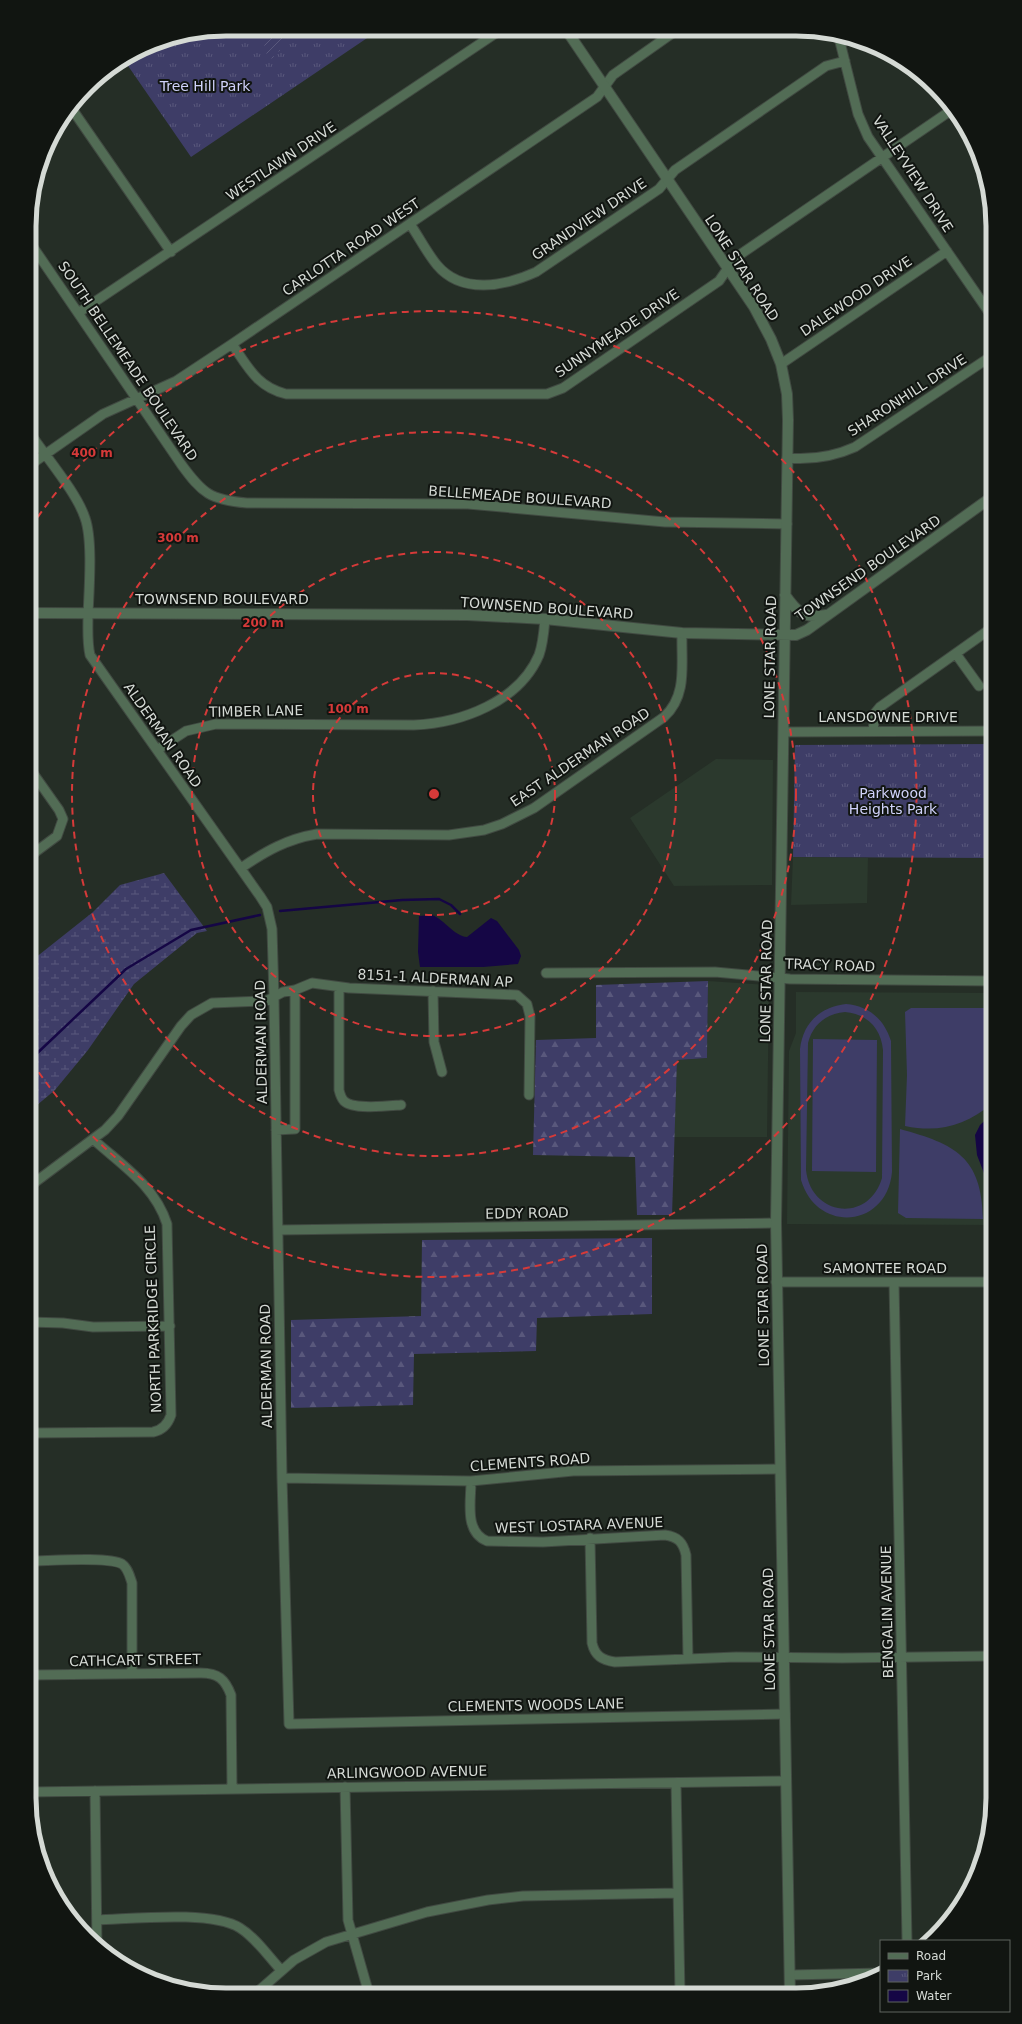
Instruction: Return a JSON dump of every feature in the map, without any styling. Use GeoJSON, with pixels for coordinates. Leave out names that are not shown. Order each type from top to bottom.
{"type":"FeatureCollection","features":[{"type":"Feature","properties":{"kind":"street","name":"WESTLAWN DRIVE"},"geometry":{"type":"LineString","coordinates":[[78,313],[492,36]]}},
{"type":"Feature","properties":{"kind":"street","name":"LONE STAR ROAD"},"geometry":{"type":"LineString","coordinates":[[571,36],[606,86],[754,308],[771,339],[781,364],[787,394],[787,524],[784,636],[776,1282],[790,1988]]}},
{"type":"Feature","properties":{"kind":"street","name":"CARLOTTA ROAD WEST"},"geometry":{"type":"LineString","coordinates":[[36,461],[103,414],[176,381],[232,344],[597,97],[613,76],[668,36]]}},
{"type":"Feature","properties":{"kind":"street","name":"VALLEYVIEW DRIVE"},"geometry":{"type":"LineString","coordinates":[[840,41],[858,114],[868,137],[986,308]]}},
{"type":"Feature","properties":{"kind":"street","name":"GRANDVIEW DRIVE"},"geometry":{"type":"LineString","coordinates":[[410,224],[437,265],[449,275],[459,281],[473,284],[505,284],[536,272],[658,189],[675,170],[826,66],[845,61]]}},
{"type":"Feature","properties":{"kind":"street"},"geometry":{"type":"LineString","coordinates":[[74,112],[171,252]]}},
{"type":"Feature","properties":{"kind":"street","name":"SUNNYMEADE DRIVE"},"geometry":{"type":"LineString","coordinates":[[232,344],[251,372],[263,384],[274,391],[286,394],[547,394],[563,388],[719,281],[735,258],[948,112]]}},
{"type":"Feature","properties":{"kind":"street","name":"SOUTH BELLEMEADE BOULEVARD"},"geometry":{"type":"LineString","coordinates":[[36,251],[181,464],[195,483],[205,492]]}},
{"type":"Feature","properties":{"kind":"street","name":"DALEWOOD DRIVE"},"geometry":{"type":"LineString","coordinates":[[781,364],[947,251]]}},
{"type":"Feature","properties":{"kind":"street","name":"SHARONHILL DRIVE"},"geometry":{"type":"LineString","coordinates":[[787,458],[824,457],[839,454],[855,447],[986,360]]}},
{"type":"Feature","properties":{"kind":"street","name":"ALDERMAN ROAD"},"geometry":{"type":"LineString","coordinates":[[36,442],[75,498],[85,518],[89,540],[88,647],[90,654],[267,906],[270,918],[274,997],[282,1478],[289,1724]]}},
{"type":"Feature","properties":{"kind":"street","name":"BELLEMEADE BOULEVARD"},"geometry":{"type":"LineString","coordinates":[[205,492],[215,498],[228,502],[468,504],[665,522],[787,524]]}},
{"type":"Feature","properties":{"kind":"street","name":"TOWNSEND BOULEVARD"},"geometry":{"type":"LineString","coordinates":[[36,613],[467,615],[545,619],[682,633],[784,636],[796,635],[807,630],[830,614],[986,501]]}},
{"type":"Feature","properties":{"kind":"street"},"geometry":{"type":"LineString","coordinates":[[785,595],[801,614],[814,617],[830,614]]}},
{"type":"Feature","properties":{"kind":"street","name":"TIMBER LANE"},"geometry":{"type":"LineString","coordinates":[[157,750],[186,731],[216,724],[414,725],[439,723],[472,714],[510,692],[522,681],[532,668],[540,654],[545,619]]}},
{"type":"Feature","properties":{"kind":"street"},"geometry":{"type":"LineString","coordinates":[[873,731],[873,719],[875,713],[880,707],[986,632]]}},
{"type":"Feature","properties":{"kind":"street","name":"EAST ALDERMAN ROAD"},"geometry":{"type":"LineString","coordinates":[[241,868],[266,851],[285,841],[300,837],[317,834],[461,834],[484,830],[519,816],[672,710],[681,691],[682,633]]}},
{"type":"Feature","properties":{"kind":"street"},"geometry":{"type":"LineString","coordinates":[[956,654],[979,686]]}},
{"type":"Feature","properties":{"kind":"street","name":"LANSDOWNE DRIVE"},"geometry":{"type":"LineString","coordinates":[[784,732],[986,731]]}},
{"type":"Feature","properties":{"kind":"street"},"geometry":{"type":"LineString","coordinates":[[36,777],[60,810],[63,819],[57,836],[36,852]]}},
{"type":"Feature","properties":{"kind":"street","name":"TRACY ROAD"},"geometry":{"type":"LineString","coordinates":[[546,973],[715,972],[780,978],[986,981]]}},
{"type":"Feature","properties":{"kind":"street","name":"8151-1 ALDERMAN AP"},"geometry":{"type":"LineString","coordinates":[[36,1182],[94,1140],[118,1116],[181,1026],[191,1015],[212,1003],[266,1001],[312,983],[321,983],[339,987],[517,995],[524,1000],[530,1016],[529,1095]]}},
{"type":"Feature","properties":{"kind":"street"},"geometry":{"type":"LineString","coordinates":[[339,987],[339,1090],[341,1097],[344,1102],[353,1106],[401,1105]]}},
{"type":"Feature","properties":{"kind":"street"},"geometry":{"type":"LineString","coordinates":[[276,1130],[295,1129],[292,991]]}},
{"type":"Feature","properties":{"kind":"street"},"geometry":{"type":"LineString","coordinates":[[433,991],[434,1042],[442,1072]]}},
{"type":"Feature","properties":{"kind":"street","name":"NORTH PARKRIDGE CIRCLE"},"geometry":{"type":"LineString","coordinates":[[36,1433],[153,1432],[159,1431],[164,1427],[168,1423],[171,1415],[168,1237],[162,1210],[148,1187],[94,1140]]}},
{"type":"Feature","properties":{"kind":"street","name":"EDDY ROAD"},"geometry":{"type":"LineString","coordinates":[[278,1230],[776,1223]]}},
{"type":"Feature","properties":{"kind":"street","name":"SAMONTEE ROAD"},"geometry":{"type":"LineString","coordinates":[[776,1282],[986,1282]]}},
{"type":"Feature","properties":{"kind":"street","name":"BENGALIN AVENUE"},"geometry":{"type":"LineString","coordinates":[[894,1282],[907,1940]]}},
{"type":"Feature","properties":{"kind":"street"},"geometry":{"type":"LineString","coordinates":[[36,1322],[63,1323],[93,1327],[170,1326]]}},
{"type":"Feature","properties":{"kind":"street","name":"CLEMENTS ROAD"},"geometry":{"type":"LineString","coordinates":[[282,1478],[471,1481],[508,1479],[573,1471],[780,1469]]}},
{"type":"Feature","properties":{"kind":"street","name":"WEST LOSTARA AVENUE"},"geometry":{"type":"LineString","coordinates":[[471,1481],[471,1521],[474,1531],[479,1538],[496,1543],[543,1542],[590,1538],[665,1535],[679,1540],[684,1546],[686,1555],[688,1659]]}},
{"type":"Feature","properties":{"kind":"street"},"geometry":{"type":"LineString","coordinates":[[590,1538],[592,1643],[597,1656],[605,1661],[615,1662],[784,1656],[902,1658],[986,1656]]}},
{"type":"Feature","properties":{"kind":"street"},"geometry":{"type":"LineString","coordinates":[[36,1561],[106,1560],[123,1565],[129,1573],[132,1583],[132,1674]]}},
{"type":"Feature","properties":{"kind":"street","name":"CATHCART STREET"},"geometry":{"type":"LineString","coordinates":[[36,1675],[211,1673],[220,1677],[227,1684],[231,1695],[232,1788]]}},
{"type":"Feature","properties":{"kind":"street","name":"CLEMENTS WOODS LANE"},"geometry":{"type":"LineString","coordinates":[[289,1724],[785,1714]]}},
{"type":"Feature","properties":{"kind":"street","name":"ARLINGWOOD AVENUE"},"geometry":{"type":"LineString","coordinates":[[36,1792],[786,1781]]}},
{"type":"Feature","properties":{"kind":"street"},"geometry":{"type":"LineString","coordinates":[[676,1783],[680,1988]]}},
{"type":"Feature","properties":{"kind":"street"},"geometry":{"type":"LineString","coordinates":[[345,1787],[348,1920],[367,1988]]}},
{"type":"Feature","properties":{"kind":"street"},"geometry":{"type":"LineString","coordinates":[[95,1791],[97,1937]]}},
{"type":"Feature","properties":{"kind":"street"},"geometry":{"type":"LineString","coordinates":[[261,1988],[281,1970],[308,1951],[326,1942],[427,1912],[488,1900],[523,1896],[678,1893]]}},
{"type":"Feature","properties":{"kind":"street"},"geometry":{"type":"LineString","coordinates":[[97,1920],[187,1917],[226,1921],[240,1928],[249,1936],[281,1970]]}},
{"type":"Feature","properties":{"kind":"street"},"geometry":{"type":"LineString","coordinates":[[790,1975],[870,1973]]}},
{"type":"Feature","properties":{"kind":"shaded area"},"geometry":{"type":"Polygon","coordinates":[[[716,759],[773,760],[772,885],[674,886],[630,818],[716,759]]]}},
{"type":"Feature","properties":{"kind":"shaded area"},"geometry":{"type":"Polygon","coordinates":[[[793,857],[868,858],[867,903],[791,905],[793,857]]]}},
{"type":"Feature","properties":{"kind":"shaded area"},"geometry":{"type":"Polygon","coordinates":[[[708,981],[769,985],[767,1137],[674,1137],[677,1060],[707,1058],[708,981]]]}},
{"type":"Feature","properties":{"kind":"shaded area"},"geometry":{"type":"Polygon","coordinates":[[[796,992],[986,993],[986,1225],[787,1224],[789,1051],[796,1033],[796,992]]]}},
{"type":"Feature","properties":{"kind":"green space","name":"Tree Hill Park"},"geometry":{"type":"Polygon","coordinates":[[[214,36],[370,36],[191,157],[127,64],[153,50],[177,42],[214,36]]]}},
{"type":"Feature","properties":{"kind":"green space"},"geometry":{"type":"Polygon","coordinates":[[[262,36],[282,36],[284,45],[279,47],[280,51],[273,53],[274,58],[268,59],[262,36]]]}},
{"type":"Feature","properties":{"kind":"green space","name":"Parkwood Heights Park"},"geometry":{"type":"Polygon","coordinates":[[[986,744],[986,858],[793,857],[795,745],[986,744]]]}},
{"type":"Feature","properties":{"kind":"green space"},"geometry":{"type":"Polygon","coordinates":[[[164,873],[207,931],[197,933],[134,984],[88,1050],[55,1090],[36,1106],[36,957],[93,912],[120,885],[164,873]]]}},
{"type":"Feature","properties":{"kind":"green space"},"geometry":{"type":"Polygon","coordinates":[[[708,981],[707,1058],[677,1060],[672,1215],[637,1215],[635,1157],[533,1155],[536,1040],[596,1038],[596,985],[708,981]]]}},
{"type":"Feature","properties":{"kind":"green space"},"geometry":{"type":"Polygon","coordinates":[[[846,1004],[854,1005],[868,1011],[880,1020],[891,1041],[892,1172],[887,1191],[878,1204],[865,1213],[851,1217],[836,1216],[821,1209],[809,1197],[801,1180],[800,1049],[805,1031],[814,1018],[828,1009],[846,1004]],[[838,1013],[821,1021],[813,1030],[808,1043],[806,1170],[810,1186],[818,1197],[829,1205],[841,1208],[854,1208],[865,1202],[875,1193],[882,1178],[882,1042],[872,1024],[866,1019],[853,1013],[838,1013]]]}},
{"type":"Feature","properties":{"kind":"green space"},"geometry":{"type":"Polygon","coordinates":[[[911,1008],[986,1008],[986,1109],[962,1122],[951,1126],[929,1129],[905,1126],[907,1075],[905,1012],[911,1008]]]}},
{"type":"Feature","properties":{"kind":"green space"},"geometry":{"type":"Polygon","coordinates":[[[813,1039],[877,1040],[876,1172],[812,1171],[813,1039]]]}},
{"type":"Feature","properties":{"kind":"green space"},"geometry":{"type":"Polygon","coordinates":[[[900,1129],[936,1141],[962,1156],[971,1167],[977,1181],[981,1198],[983,1219],[906,1218],[898,1213],[900,1129]]]}},
{"type":"Feature","properties":{"kind":"green space"},"geometry":{"type":"Polygon","coordinates":[[[652,1238],[652,1314],[537,1318],[536,1351],[414,1354],[413,1405],[291,1408],[291,1320],[421,1316],[422,1240],[652,1238]]]}},
{"type":"Feature","properties":{"kind":"water"},"geometry":{"type":"Polygon","coordinates":[[[432,915],[437,917],[458,934],[467,937],[491,918],[497,921],[519,950],[521,956],[518,964],[483,967],[420,967],[418,952],[419,916],[432,915]]]}},
{"type":"Feature","properties":{"kind":"water"},"geometry":{"type":"Polygon","coordinates":[[[986,1119],[986,1178],[977,1155],[975,1135],[980,1125],[986,1119]]]}},
{"type":"Feature","properties":{"kind":"waterway"},"geometry":{"type":"LineString","coordinates":[[280,911],[402,900],[439,899],[451,905],[460,914]]}},
{"type":"Feature","properties":{"kind":"waterway"},"geometry":{"type":"LineString","coordinates":[[36,1054],[126,969],[191,930],[260,915]]}}]}
